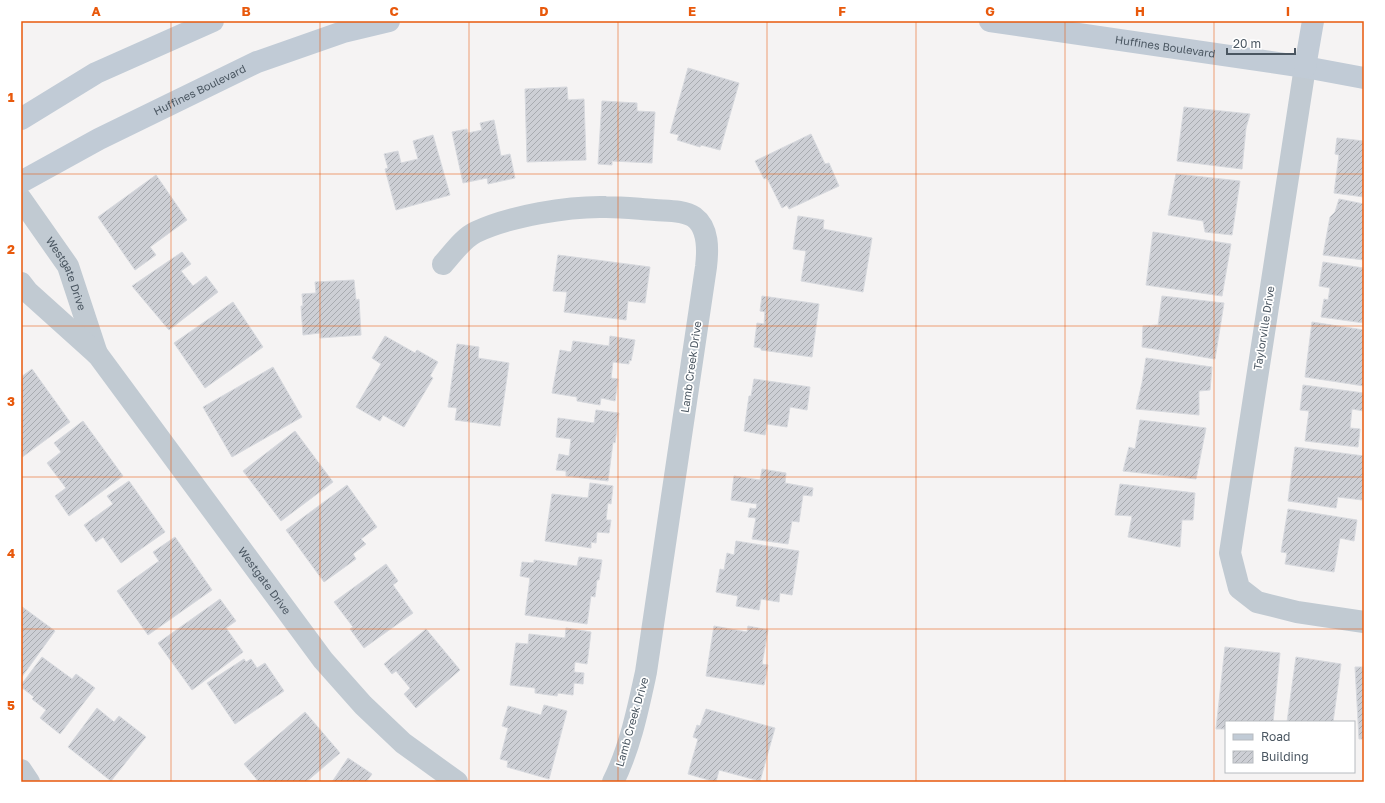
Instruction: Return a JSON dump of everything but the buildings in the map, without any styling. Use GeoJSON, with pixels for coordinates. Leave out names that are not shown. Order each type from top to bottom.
{"type":"FeatureCollection","features":[{"type":"Feature","properties":{"kind":"main road"},"geometry":{"type":"LineString","coordinates":[[21,119],[96,73],[213,21]]}},
{"type":"Feature","properties":{"kind":"main road","name":"Huffines Boulevard"},"geometry":{"type":"LineString","coordinates":[[21,182],[99,139],[257,62],[343,32],[389,21]]}},
{"type":"Feature","properties":{"kind":"main road","name":"Huffines Boulevard"},"geometry":{"type":"LineString","coordinates":[[990,21],[1305,67],[1364,78]]}},
{"type":"Feature","properties":{"kind":"main road"},"geometry":{"type":"LineString","coordinates":[[1305,67],[1313,21]]}},
{"type":"Feature","properties":{"kind":"street","name":"Taylorville Drive"},"geometry":{"type":"LineString","coordinates":[[1305,67],[1230,553],[1239,588],[1257,602],[1297,612],[1364,622]]}},
{"type":"Feature","properties":{"kind":"street","name":"Westgate Drive"},"geometry":{"type":"LineString","coordinates":[[21,199],[68,266],[98,355]]}},
{"type":"Feature","properties":{"kind":"street","name":"Lamb Creek Drive"},"geometry":{"type":"LineString","coordinates":[[443,264],[461,244],[474,233],[492,226],[533,215],[570,209],[606,207],[680,212],[692,216],[699,222],[704,231],[708,247],[706,267],[646,672],[636,719],[618,773],[613,782]]}},
{"type":"Feature","properties":{"kind":"street","name":"Westgate Drive"},"geometry":{"type":"LineString","coordinates":[[21,284],[98,355],[323,660],[362,705],[403,743],[457,782]]}},
{"type":"Feature","properties":{"kind":"street"},"geometry":{"type":"LineString","coordinates":[[21,770],[29,782]]}}]}
